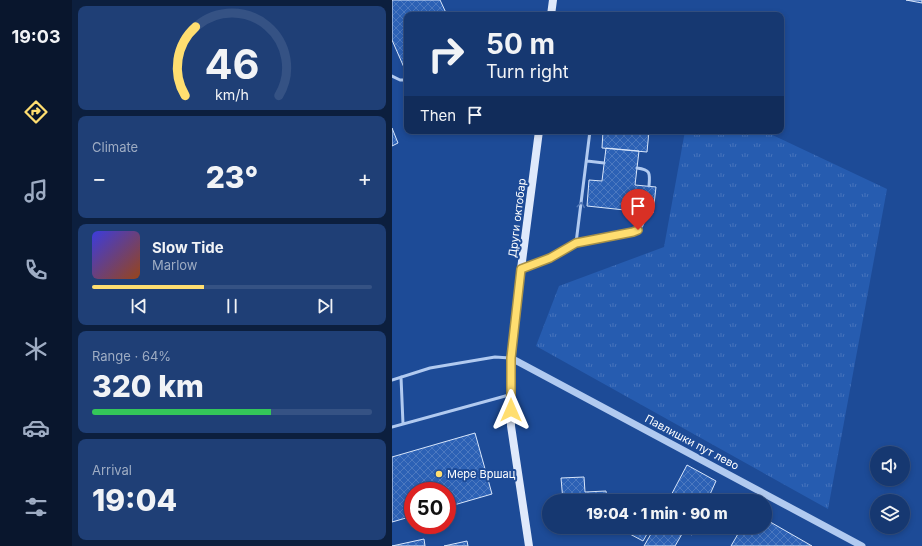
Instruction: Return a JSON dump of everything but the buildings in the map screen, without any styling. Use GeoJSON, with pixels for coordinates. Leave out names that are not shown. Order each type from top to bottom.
{"type":"FeatureCollection","features":[{"type":"Feature","properties":{"kind":"main road"},"geometry":{"type":"LineString","coordinates":[[551,12],[552,0]]}},
{"type":"Feature","properties":{"kind":"main road","name":"Други октобар"},"geometry":{"type":"LineString","coordinates":[[529,546],[511,426],[511,358],[539,134]]}},
{"type":"Feature","properties":{"kind":"street","name":"Павлишки пут лево"},"geometry":{"type":"LineString","coordinates":[[511,358],[862,546]]}},
{"type":"Feature","properties":{"kind":"lane"},"geometry":{"type":"LineString","coordinates":[[392,76],[400,80],[404,80]]}},
{"type":"Feature","properties":{"kind":"lane"},"geometry":{"type":"LineString","coordinates":[[576,243],[590,134]]}},
{"type":"Feature","properties":{"kind":"lane"},"geometry":{"type":"LineString","coordinates":[[587,160],[604,163]]}},
{"type":"Feature","properties":{"kind":"lane"},"geometry":{"type":"LineString","coordinates":[[637,168],[649,172],[649,186]]}},
{"type":"Feature","properties":{"kind":"lane"},"geometry":{"type":"LineString","coordinates":[[521,269],[550,258],[576,243],[638,230],[642,226],[645,212]]}},
{"type":"Feature","properties":{"kind":"lane"},"geometry":{"type":"LineString","coordinates":[[392,380],[430,368],[495,358],[511,358]]}},
{"type":"Feature","properties":{"kind":"lane"},"geometry":{"type":"LineString","coordinates":[[401,377],[402,424]]}},
{"type":"Feature","properties":{"kind":"lane"},"geometry":{"type":"LineString","coordinates":[[392,427],[511,394]]}},
{"type":"Feature","properties":{"kind":"green space"},"geometry":{"type":"Polygon","coordinates":[[[684,134],[770,134],[887,189],[828,509],[536,346],[559,286],[664,247],[684,134]]]}},
{"type":"Feature","properties":{"kind":"place","name":"Мере Вршац"},"geometry":{"type":"Point","coordinates":[439,474]}},
{"type":"Feature","properties":{"kind":"route"},"geometry":{"type":"LineString","coordinates":[[511,410],[511,358],[521,269],[550,258],[576,243],[638,230]]}}]}
